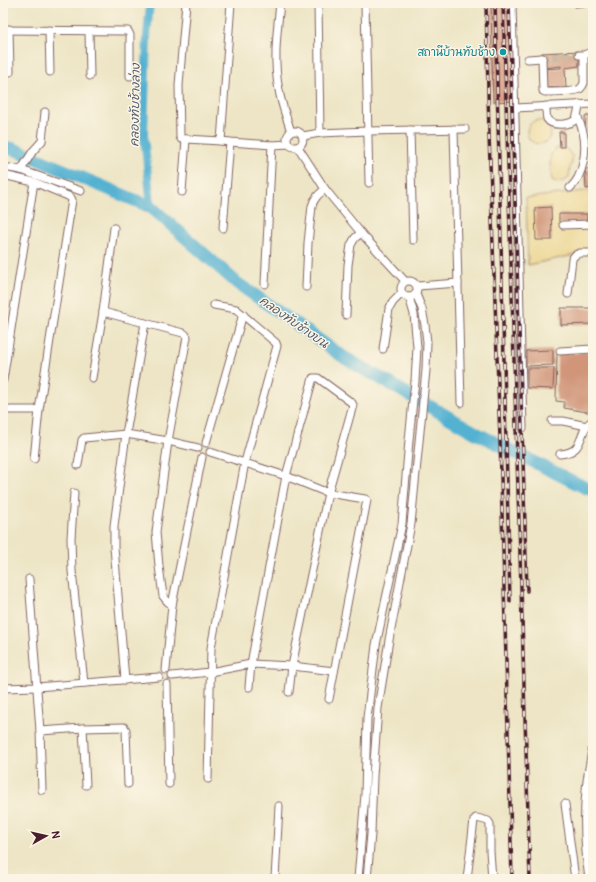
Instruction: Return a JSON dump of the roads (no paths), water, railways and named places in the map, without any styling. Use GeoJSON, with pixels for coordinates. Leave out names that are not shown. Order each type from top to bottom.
{"type":"FeatureCollection","features":[{"type":"Feature","properties":{"kind":"main road"},"geometry":{"type":"LineString","coordinates":[[590,879],[585,830],[587,790],[593,750]]}},
{"type":"Feature","properties":{"kind":"street"},"geometry":{"type":"LineString","coordinates":[[186,3],[180,85],[180,138],[272,145],[289,144],[293,147],[298,147]]}},
{"type":"Feature","properties":{"kind":"street"},"geometry":{"type":"LineString","coordinates":[[221,140],[230,3]]}},
{"type":"Feature","properties":{"kind":"street"},"geometry":{"type":"LineString","coordinates":[[280,3],[276,52],[277,72],[279,90],[291,132],[287,140],[289,144]]}},
{"type":"Feature","properties":{"kind":"street"},"geometry":{"type":"LineString","coordinates":[[318,3],[320,133]]}},
{"type":"Feature","properties":{"kind":"street"},"geometry":{"type":"LineString","coordinates":[[364,3],[369,183]]}},
{"type":"Feature","properties":{"kind":"street"},"geometry":{"type":"LineString","coordinates":[[512,3],[523,428]]}},
{"type":"Feature","properties":{"kind":"street"},"geometry":{"type":"LineString","coordinates":[[10,72],[6,30],[126,31],[129,32],[130,36],[130,76]]}},
{"type":"Feature","properties":{"kind":"street"},"geometry":{"type":"LineString","coordinates":[[49,30],[50,72]]}},
{"type":"Feature","properties":{"kind":"street"},"geometry":{"type":"LineString","coordinates":[[89,31],[90,76]]}},
{"type":"Feature","properties":{"kind":"street"},"geometry":{"type":"LineString","coordinates":[[528,59],[542,58],[545,92],[579,90],[584,83],[582,55],[593,51]]}},
{"type":"Feature","properties":{"kind":"street"},"geometry":{"type":"LineString","coordinates":[[566,91],[566,105]]}},
{"type":"Feature","properties":{"kind":"street"},"geometry":{"type":"LineString","coordinates":[[570,188],[575,184],[583,163],[584,140],[578,117],[580,104]]}},
{"type":"Feature","properties":{"kind":"street"},"geometry":{"type":"LineString","coordinates":[[515,108],[593,104]]}},
{"type":"Feature","properties":{"kind":"street"},"geometry":{"type":"LineString","coordinates":[[546,106],[547,118],[552,123],[571,123],[578,117]]}},
{"type":"Feature","properties":{"kind":"street"},"geometry":{"type":"LineString","coordinates":[[23,167],[42,140],[45,112]]}},
{"type":"Feature","properties":{"kind":"street"},"geometry":{"type":"LineString","coordinates":[[454,129],[461,403]]}},
{"type":"Feature","properties":{"kind":"street"},"geometry":{"type":"LineString","coordinates":[[303,136],[320,133],[465,129]]}},
{"type":"Feature","properties":{"kind":"street"},"geometry":{"type":"LineString","coordinates":[[410,130],[413,240]]}},
{"type":"Feature","properties":{"kind":"street"},"geometry":{"type":"LineString","coordinates":[[291,132],[300,132],[303,136]]}},
{"type":"Feature","properties":{"kind":"street"},"geometry":{"type":"LineString","coordinates":[[298,147],[303,140],[303,136]]}},
{"type":"Feature","properties":{"kind":"street"},"geometry":{"type":"LineString","coordinates":[[182,192],[186,139]]}},
{"type":"Feature","properties":{"kind":"street"},"geometry":{"type":"LineString","coordinates":[[223,228],[230,142]]}},
{"type":"Feature","properties":{"kind":"street"},"geometry":{"type":"LineString","coordinates":[[266,284],[272,145]]}},
{"type":"Feature","properties":{"kind":"street"},"geometry":{"type":"LineString","coordinates":[[298,147],[325,189],[361,233],[405,281]]}},
{"type":"Feature","properties":{"kind":"street"},"geometry":{"type":"LineString","coordinates":[[3,167],[23,167],[81,191]]}},
{"type":"Feature","properties":{"kind":"street"},"geometry":{"type":"LineString","coordinates":[[3,175],[34,182],[68,196],[72,200],[39,410],[34,458]]}},
{"type":"Feature","properties":{"kind":"street"},"geometry":{"type":"LineString","coordinates":[[3,380],[34,182]]}},
{"type":"Feature","properties":{"kind":"street"},"geometry":{"type":"LineString","coordinates":[[306,287],[308,243],[312,206],[316,198],[325,189]]}},
{"type":"Feature","properties":{"kind":"street"},"geometry":{"type":"LineString","coordinates":[[562,226],[593,224]]}},
{"type":"Feature","properties":{"kind":"street"},"geometry":{"type":"LineString","coordinates":[[92,378],[103,312],[114,228]]}},
{"type":"Feature","properties":{"kind":"street"},"geometry":{"type":"LineString","coordinates":[[346,315],[348,265],[351,245],[355,238],[361,233]]}},
{"type":"Feature","properties":{"kind":"street"},"geometry":{"type":"LineString","coordinates":[[568,294],[572,260],[575,254],[593,253]]}},
{"type":"Feature","properties":{"kind":"street"},"geometry":{"type":"LineString","coordinates":[[367,879],[378,708],[388,640],[411,524],[426,370],[427,342],[422,309],[401,289],[402,284],[405,281],[410,280],[415,282],[418,286]]}},
{"type":"Feature","properties":{"kind":"street"},"geometry":{"type":"LineString","coordinates":[[418,286],[458,284]]}},
{"type":"Feature","properties":{"kind":"street"},"geometry":{"type":"LineString","coordinates":[[383,349],[389,309],[393,302],[418,290],[418,286]]}},
{"type":"Feature","properties":{"kind":"street"},"geometry":{"type":"LineString","coordinates":[[358,879],[365,794],[367,718],[378,638],[402,524],[415,381],[417,348],[416,331],[414,314],[409,295]]}},
{"type":"Feature","properties":{"kind":"street"},"geometry":{"type":"LineString","coordinates":[[208,779],[211,648],[245,462],[277,346],[276,343],[236,309],[214,305]]}},
{"type":"Feature","properties":{"kind":"street"},"geometry":{"type":"LineString","coordinates":[[103,312],[185,334],[187,337],[168,441],[156,532],[158,566],[163,596],[172,605]]}},
{"type":"Feature","properties":{"kind":"street"},"geometry":{"type":"LineString","coordinates":[[206,444],[243,314]]}},
{"type":"Feature","properties":{"kind":"street"},"geometry":{"type":"LineString","coordinates":[[126,680],[114,547],[114,526],[126,434],[145,323]]}},
{"type":"Feature","properties":{"kind":"street"},"geometry":{"type":"LineString","coordinates":[[560,351],[593,349]]}},
{"type":"Feature","properties":{"kind":"street"},"geometry":{"type":"LineString","coordinates":[[416,369],[426,370]]}},
{"type":"Feature","properties":{"kind":"street"},"geometry":{"type":"LineString","coordinates":[[249,687],[251,664],[286,476],[313,378],[318,378],[353,405],[328,492],[292,666],[289,692]]}},
{"type":"Feature","properties":{"kind":"street"},"geometry":{"type":"LineString","coordinates":[[3,410],[39,410]]}},
{"type":"Feature","properties":{"kind":"street"},"geometry":{"type":"LineString","coordinates":[[560,454],[573,451],[577,447],[587,426],[593,420]]}},
{"type":"Feature","properties":{"kind":"street"},"geometry":{"type":"LineString","coordinates":[[552,421],[569,422],[587,426]]}},
{"type":"Feature","properties":{"kind":"street"},"geometry":{"type":"LineString","coordinates":[[78,465],[81,444],[84,438],[126,434],[198,448]]}},
{"type":"Feature","properties":{"kind":"street"},"geometry":{"type":"LineString","coordinates":[[198,448],[201,444],[206,444]]}},
{"type":"Feature","properties":{"kind":"street"},"geometry":{"type":"LineString","coordinates":[[206,444],[210,447],[210,452]]}},
{"type":"Feature","properties":{"kind":"street"},"geometry":{"type":"LineString","coordinates":[[198,448],[197,450],[202,457]]}},
{"type":"Feature","properties":{"kind":"street"},"geometry":{"type":"LineString","coordinates":[[210,452],[245,462],[328,492],[367,500],[368,503],[329,699]]}},
{"type":"Feature","properties":{"kind":"street"},"geometry":{"type":"LineString","coordinates":[[202,457],[207,456],[210,452]]}},
{"type":"Feature","properties":{"kind":"street"},"geometry":{"type":"LineString","coordinates":[[166,670],[172,605],[202,457]]}},
{"type":"Feature","properties":{"kind":"street"},"geometry":{"type":"LineString","coordinates":[[74,493],[71,538],[72,570],[84,682]]}},
{"type":"Feature","properties":{"kind":"street"},"geometry":{"type":"LineString","coordinates":[[404,504],[412,507]]}},
{"type":"Feature","properties":{"kind":"street"},"geometry":{"type":"LineString","coordinates":[[29,579],[40,731],[42,790]]}},
{"type":"Feature","properties":{"kind":"street"},"geometry":{"type":"LineString","coordinates":[[378,638],[388,640]]}},
{"type":"Feature","properties":{"kind":"street"},"geometry":{"type":"LineString","coordinates":[[172,676],[210,672],[251,664],[292,666],[334,671]]}},
{"type":"Feature","properties":{"kind":"street"},"geometry":{"type":"LineString","coordinates":[[159,677],[160,673],[166,670]]}},
{"type":"Feature","properties":{"kind":"street"},"geometry":{"type":"LineString","coordinates":[[166,670],[170,672],[172,676]]}},
{"type":"Feature","properties":{"kind":"street"},"geometry":{"type":"LineString","coordinates":[[169,784],[167,684],[171,681],[172,676]]}},
{"type":"Feature","properties":{"kind":"street"},"geometry":{"type":"LineString","coordinates":[[3,688],[37,687],[159,677]]}},
{"type":"Feature","properties":{"kind":"street"},"geometry":{"type":"LineString","coordinates":[[159,677],[162,683],[167,684]]}},
{"type":"Feature","properties":{"kind":"street"},"geometry":{"type":"LineString","coordinates":[[40,731],[124,727],[126,730],[128,784]]}},
{"type":"Feature","properties":{"kind":"street"},"geometry":{"type":"LineString","coordinates":[[83,728],[86,785]]}},
{"type":"Feature","properties":{"kind":"street"},"geometry":{"type":"LineString","coordinates":[[365,776],[373,776]]}},
{"type":"Feature","properties":{"kind":"street"},"geometry":{"type":"LineString","coordinates":[[565,804],[575,879]]}},
{"type":"Feature","properties":{"kind":"street"},"geometry":{"type":"LineString","coordinates":[[275,879],[279,806]]}},
{"type":"Feature","properties":{"kind":"street"},"geometry":{"type":"LineString","coordinates":[[467,879],[474,820],[476,818],[488,820],[490,824],[492,879]]}},
{"type":"Feature","properties":{"kind":"waterway","name":"คลองทับช้างล่าง"},"geometry":{"type":"LineString","coordinates":[[150,3],[147,36],[144,135],[151,207]]}},
{"type":"Feature","properties":{"kind":"waterway","name":"คลองทับช้างบน"},"geometry":{"type":"LineString","coordinates":[[3,147],[14,149],[151,207],[237,283],[345,358],[476,433],[586,488],[593,490]]}},
{"type":"Feature","properties":{"kind":"tunnel"},"geometry":{"type":"LineString","coordinates":[[542,58],[579,55]]}},
{"type":"Feature","properties":{"kind":"railway"},"geometry":{"type":"LineString","coordinates":[[486,3],[512,879]]}},
{"type":"Feature","properties":{"kind":"railway"},"geometry":{"type":"LineString","coordinates":[[495,3],[510,601]]}},
{"type":"Feature","properties":{"kind":"railway"},"geometry":{"type":"LineString","coordinates":[[503,3],[530,879]]}},
{"type":"Feature","properties":{"kind":"railway"},"geometry":{"type":"LineString","coordinates":[[509,3],[527,591]]}},
{"type":"Feature","properties":{"kind":"place","name":"สถานีบ้านทับช้าง"},"geometry":{"type":"Point","coordinates":[503,52]}}]}
